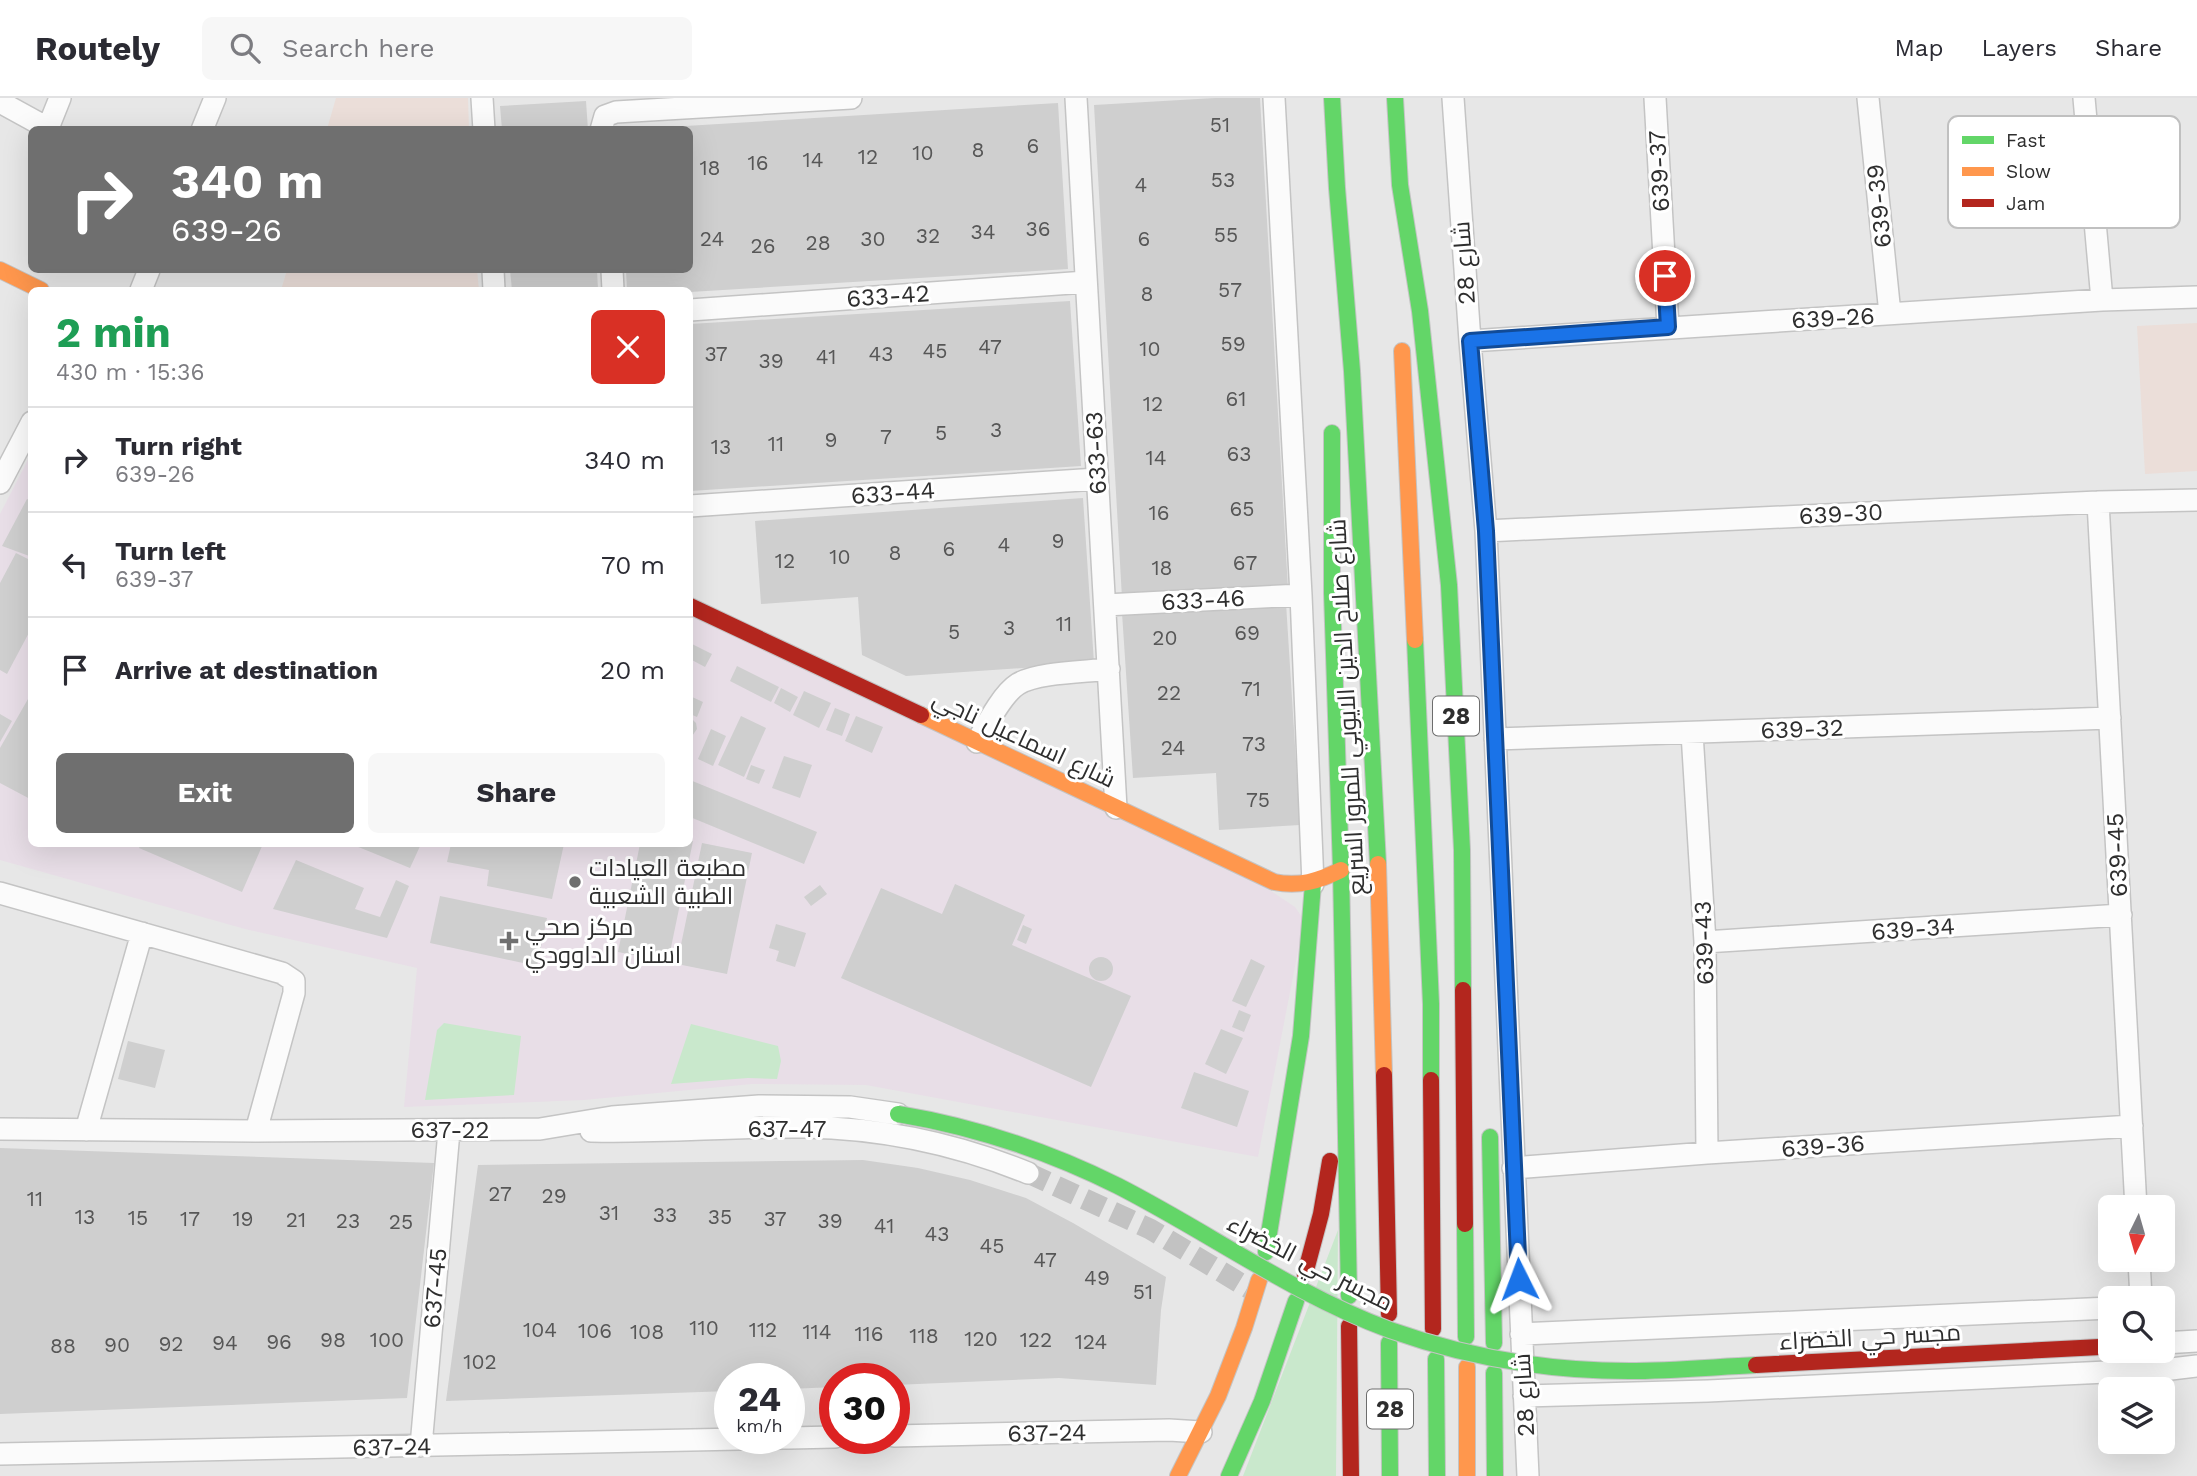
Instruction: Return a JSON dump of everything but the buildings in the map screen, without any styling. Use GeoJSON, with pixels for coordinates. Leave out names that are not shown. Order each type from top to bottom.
{"type":"FeatureCollection","features":[{"type":"Feature","properties":{"kind":"main road","name":"شارع صلاح الدين الايوبي للمرور السريع"},"geometry":{"type":"LineString","coordinates":[[1332,98],[1352,371],[1381,921],[1389,1314]]}},
{"type":"Feature","properties":{"kind":"main road","name":"28"},"geometry":{"type":"LineString","coordinates":[[1395,98],[1400,184],[1401,288]]}},
{"type":"Feature","properties":{"kind":"main road","name":"28"},"geometry":{"type":"LineString","coordinates":[[1400,184],[1420,312],[1449,585],[1462,850],[1466,1337]]}},
{"type":"Feature","properties":{"kind":"main road"},"geometry":{"type":"LineString","coordinates":[[1334,334],[1337,188]]}},
{"type":"Feature","properties":{"kind":"main road"},"geometry":{"type":"LineString","coordinates":[[0,270],[35,287]]}},
{"type":"Feature","properties":{"kind":"main road","name":"28"},"geometry":{"type":"LineString","coordinates":[[1402,340],[1431,1004],[1433,1329]]}},
{"type":"Feature","properties":{"kind":"main road"},"geometry":{"type":"LineString","coordinates":[[1332,413],[1332,593],[1342,870],[1349,1296]]}},
{"type":"Feature","properties":{"kind":"main road","name":"شارع اسماعيل ناجي"},"geometry":{"type":"LineString","coordinates":[[693,607],[1274,882],[1291,886],[1313,884],[1342,870]]}},
{"type":"Feature","properties":{"kind":"main road"},"geometry":{"type":"LineString","coordinates":[[1462,850],[1478,973]]}},
{"type":"Feature","properties":{"kind":"main road"},"geometry":{"type":"LineString","coordinates":[[1266,1252],[1301,1036],[1313,884]]}},
{"type":"Feature","properties":{"kind":"main road"},"geometry":{"type":"LineString","coordinates":[[1305,1274],[1321,1214],[1336,1130],[1345,1048]]}},
{"type":"Feature","properties":{"kind":"main road","name":"مجسر حي الخضراء"},"geometry":{"type":"LineString","coordinates":[[898,1114],[977,1131],[1064,1160],[1107,1180],[1292,1284],[1355,1316],[1418,1340],[1492,1359],[1568,1369],[1630,1371],[2098,1347]]}},
{"type":"Feature","properties":{"kind":"main road"},"geometry":{"type":"LineString","coordinates":[[1490,1125],[1494,1343]]}},
{"type":"Feature","properties":{"kind":"main road"},"geometry":{"type":"LineString","coordinates":[[1178,1476],[1233,1360],[1259,1280]]}},
{"type":"Feature","properties":{"kind":"main road"},"geometry":{"type":"LineString","coordinates":[[1229,1476],[1255,1419],[1296,1301]]}},
{"type":"Feature","properties":{"kind":"main road"},"geometry":{"type":"LineString","coordinates":[[1349,1326],[1351,1476]]}},
{"type":"Feature","properties":{"kind":"main road","name":"28"},"geometry":{"type":"LineString","coordinates":[[1389,1343],[1390,1476]]}},
{"type":"Feature","properties":{"kind":"main road","name":"28"},"geometry":{"type":"LineString","coordinates":[[1436,1359],[1437,1476]]}},
{"type":"Feature","properties":{"kind":"main road"},"geometry":{"type":"LineString","coordinates":[[1466,1367],[1467,1476]]}},
{"type":"Feature","properties":{"kind":"main road"},"geometry":{"type":"LineString","coordinates":[[1494,1373],[1495,1476]]}},
{"type":"Feature","properties":{"kind":"street"},"geometry":{"type":"LineString","coordinates":[[51,126],[60,98]]}},
{"type":"Feature","properties":{"kind":"street"},"geometry":{"type":"LineString","coordinates":[[204,126],[215,98]]}},
{"type":"Feature","properties":{"kind":"street"},"geometry":{"type":"LineString","coordinates":[[482,98],[484,126]]}},
{"type":"Feature","properties":{"kind":"street"},"geometry":{"type":"LineString","coordinates":[[602,126],[605,116],[615,112],[851,98]]}},
{"type":"Feature","properties":{"kind":"street","name":"633-63"},"geometry":{"type":"LineString","coordinates":[[1076,98],[1116,808]]}},
{"type":"Feature","properties":{"kind":"street"},"geometry":{"type":"LineString","coordinates":[[1274,98],[1301,595],[1313,884]]}},
{"type":"Feature","properties":{"kind":"street","name":"شارع 28"},"geometry":{"type":"LineString","coordinates":[[1453,98],[1486,531],[1528,1476]]}},
{"type":"Feature","properties":{"kind":"street","name":"639-37"},"geometry":{"type":"LineString","coordinates":[[1655,98],[1668,327]]}},
{"type":"Feature","properties":{"kind":"street","name":"639-39"},"geometry":{"type":"LineString","coordinates":[[1868,98],[1890,314]]}},
{"type":"Feature","properties":{"kind":"street"},"geometry":{"type":"LineString","coordinates":[[2084,98],[2086,116]]}},
{"type":"Feature","properties":{"kind":"street"},"geometry":{"type":"LineString","coordinates":[[0,102],[44,126]]}},
{"type":"Feature","properties":{"kind":"street"},"geometry":{"type":"LineString","coordinates":[[2096,228],[2102,300]]}},
{"type":"Feature","properties":{"kind":"street","name":"633-42"},"geometry":{"type":"LineString","coordinates":[[693,310],[1086,282]]}},
{"type":"Feature","properties":{"kind":"street","name":"639-26"},"geometry":{"type":"LineString","coordinates":[[1470,341],[2102,300],[2197,297]]}},
{"type":"Feature","properties":{"kind":"street"},"geometry":{"type":"LineString","coordinates":[[0,483],[28,430]]}},
{"type":"Feature","properties":{"kind":"street","name":"633-44"},"geometry":{"type":"LineString","coordinates":[[693,506],[1097,479]]}},
{"type":"Feature","properties":{"kind":"street","name":"639-30"},"geometry":{"type":"LineString","coordinates":[[1486,531],[2098,502],[2197,500]]}},
{"type":"Feature","properties":{"kind":"street","name":"639-45"},"geometry":{"type":"LineString","coordinates":[[2098,502],[2135,1195]]}},
{"type":"Feature","properties":{"kind":"street","name":"633-46"},"geometry":{"type":"LineString","coordinates":[[1105,605],[1301,595]]}},
{"type":"Feature","properties":{"kind":"street"},"geometry":{"type":"LineString","coordinates":[[977,742],[994,712],[1016,684],[1035,677],[1109,669]]}},
{"type":"Feature","properties":{"kind":"street","name":"639-32"},"geometry":{"type":"LineString","coordinates":[[1495,739],[2110,718]]}},
{"type":"Feature","properties":{"kind":"street","name":"639-43"},"geometry":{"type":"LineString","coordinates":[[1692,733],[1705,942],[1707,1153]]}},
{"type":"Feature","properties":{"kind":"street"},"geometry":{"type":"LineString","coordinates":[[0,892],[282,973],[294,981],[294,993],[256,1131]]}},
{"type":"Feature","properties":{"kind":"street","name":"639-34"},"geometry":{"type":"LineString","coordinates":[[1705,942],[2120,915]]}},
{"type":"Feature","properties":{"kind":"street"},"geometry":{"type":"LineString","coordinates":[[86,1130],[142,933]]}},
{"type":"Feature","properties":{"kind":"street","name":"637-22"},"geometry":{"type":"LineString","coordinates":[[0,1129],[540,1129],[612,1117],[759,1106],[850,1107],[898,1114]]}},
{"type":"Feature","properties":{"kind":"street","name":"639-36"},"geometry":{"type":"LineString","coordinates":[[1513,1168],[2132,1126]]}},
{"type":"Feature","properties":{"kind":"street","name":"637-47"},"geometry":{"type":"LineString","coordinates":[[540,1129],[629,1131],[818,1128],[894,1135],[939,1144],[1028,1173]]}},
{"type":"Feature","properties":{"kind":"street","name":"637-45"},"geometry":{"type":"LineString","coordinates":[[421,1446],[449,1130]]}},
{"type":"Feature","properties":{"kind":"street"},"geometry":{"type":"LineString","coordinates":[[1521,1334],[1755,1334],[2098,1309]]}},
{"type":"Feature","properties":{"kind":"street"},"geometry":{"type":"LineString","coordinates":[[2175,1342],[2197,1341]]}},
{"type":"Feature","properties":{"kind":"street"},"geometry":{"type":"LineString","coordinates":[[1524,1396],[1754,1381],[2171,1369],[2197,1366]]}},
{"type":"Feature","properties":{"kind":"street","name":"637-24"},"geometry":{"type":"LineString","coordinates":[[910,1436],[1169,1430],[1200,1432]]}},
{"type":"Feature","properties":{"kind":"street","name":"637-24"},"geometry":{"type":"LineString","coordinates":[[0,1454],[714,1440]]}},
{"type":"Feature","properties":{"kind":"shaded area"},"geometry":{"type":"Polygon","coordinates":[[[336,98],[468,98],[469,126],[328,126],[336,98]]]}},
{"type":"Feature","properties":{"kind":"shaded area"},"geometry":{"type":"Polygon","coordinates":[[[286,273],[477,273],[479,287],[282,287],[286,273]]]}},
{"type":"Feature","properties":{"kind":"shaded area"},"geometry":{"type":"Polygon","coordinates":[[[2197,323],[2197,471],[2145,474],[2137,326],[2197,323]]]}},
{"type":"Feature","properties":{"kind":"shaded area"},"geometry":{"type":"Polygon","coordinates":[[[28,460],[28,847],[693,847],[693,615],[1268,889],[1295,907],[1304,920],[1258,1157],[866,1085],[752,1084],[584,1100],[404,1107],[417,968],[245,929],[0,860],[0,514],[28,460]]]}},
{"type":"Feature","properties":{"kind":"green space"},"geometry":{"type":"Polygon","coordinates":[[[444,1023],[521,1036],[514,1095],[425,1100],[437,1030],[444,1023]]]}},
{"type":"Feature","properties":{"kind":"green space"},"geometry":{"type":"Polygon","coordinates":[[[691,1024],[778,1046],[781,1061],[777,1079],[748,1078],[671,1084],[691,1024]]]}},
{"type":"Feature","properties":{"kind":"green space"},"geometry":{"type":"Polygon","coordinates":[[[1338,1230],[1336,1476],[1243,1476],[1338,1230]]]}},
{"type":"Feature","properties":{"kind":"tunnel"},"geometry":{"type":"LineString","coordinates":[[1028,1173],[1150,1229],[1255,1292]]}},
{"type":"Feature","properties":{"kind":"traffic: fast"},"geometry":{"type":"LineString","coordinates":[[1332,98],[1352,371],[1378,864]]}},
{"type":"Feature","properties":{"kind":"traffic: fast"},"geometry":{"type":"LineString","coordinates":[[1395,98],[1400,185],[1420,311],[1449,585],[1462,850],[1463,990]]}},
{"type":"Feature","properties":{"kind":"traffic: fast"},"geometry":{"type":"LineString","coordinates":[[1332,433],[1332,593],[1341,870],[1349,1296]]}},
{"type":"Feature","properties":{"kind":"traffic: fast"},"geometry":{"type":"LineString","coordinates":[[1415,640],[1431,1004],[1431,1080]]}},
{"type":"Feature","properties":{"kind":"traffic: fast"},"geometry":{"type":"LineString","coordinates":[[1266,1252],[1301,1036],[1313,884]]}},
{"type":"Feature","properties":{"kind":"traffic: fast"},"geometry":{"type":"LineString","coordinates":[[898,1114],[983,1133],[1065,1162],[1152,1204],[1320,1299],[1419,1340],[1508,1361],[1568,1368],[1645,1371],[1756,1365]]}},
{"type":"Feature","properties":{"kind":"traffic: fast"},"geometry":{"type":"LineString","coordinates":[[1490,1137],[1494,1343]]}},
{"type":"Feature","properties":{"kind":"traffic: fast"},"geometry":{"type":"LineString","coordinates":[[1465,1224],[1466,1337]]}},
{"type":"Feature","properties":{"kind":"traffic: fast"},"geometry":{"type":"LineString","coordinates":[[1229,1476],[1262,1401],[1296,1301]]}},
{"type":"Feature","properties":{"kind":"traffic: fast"},"geometry":{"type":"LineString","coordinates":[[1389,1343],[1390,1476]]}},
{"type":"Feature","properties":{"kind":"traffic: fast"},"geometry":{"type":"LineString","coordinates":[[1436,1359],[1437,1476]]}},
{"type":"Feature","properties":{"kind":"traffic: fast"},"geometry":{"type":"LineString","coordinates":[[1494,1373],[1495,1476]]}},
{"type":"Feature","properties":{"kind":"traffic: slow"},"geometry":{"type":"LineString","coordinates":[[0,270],[35,287]]}},
{"type":"Feature","properties":{"kind":"traffic: slow"},"geometry":{"type":"LineString","coordinates":[[1402,351],[1415,640]]}},
{"type":"Feature","properties":{"kind":"traffic: slow"},"geometry":{"type":"LineString","coordinates":[[921,715],[1274,882],[1309,882],[1341,870]]}},
{"type":"Feature","properties":{"kind":"traffic: slow"},"geometry":{"type":"LineString","coordinates":[[1378,864],[1384,1075]]}},
{"type":"Feature","properties":{"kind":"traffic: slow"},"geometry":{"type":"LineString","coordinates":[[1178,1476],[1218,1396],[1259,1280]]}},
{"type":"Feature","properties":{"kind":"traffic: slow"},"geometry":{"type":"LineString","coordinates":[[1467,1367],[1467,1476]]}},
{"type":"Feature","properties":{"kind":"traffic: jam"},"geometry":{"type":"LineString","coordinates":[[693,607],[921,715]]}},
{"type":"Feature","properties":{"kind":"traffic: jam"},"geometry":{"type":"LineString","coordinates":[[1463,990],[1465,1224]]}},
{"type":"Feature","properties":{"kind":"traffic: jam"},"geometry":{"type":"LineString","coordinates":[[1384,1075],[1389,1314]]}},
{"type":"Feature","properties":{"kind":"traffic: jam"},"geometry":{"type":"LineString","coordinates":[[1431,1080],[1433,1329]]}},
{"type":"Feature","properties":{"kind":"traffic: jam"},"geometry":{"type":"LineString","coordinates":[[1305,1274],[1321,1214],[1330,1161]]}},
{"type":"Feature","properties":{"kind":"traffic: jam"},"geometry":{"type":"LineString","coordinates":[[1349,1326],[1351,1476]]}},
{"type":"Feature","properties":{"kind":"traffic: jam"},"geometry":{"type":"LineString","coordinates":[[1756,1365],[2098,1347]]}},
{"type":"Feature","properties":{"kind":"place","name":"مطبعة العيادات الطبية الشعبية"},"geometry":{"type":"Point","coordinates":[575,882]}},
{"type":"Feature","properties":{"kind":"place","name":"مركز صحي اسنان الداوودي"},"geometry":{"type":"Point","coordinates":[509,941]}},
{"type":"Feature","properties":{"kind":"route"},"geometry":{"type":"LineString","coordinates":[[1519,1279],[1486,531],[1470,341],[1668,327],[1665,276]]}}]}
